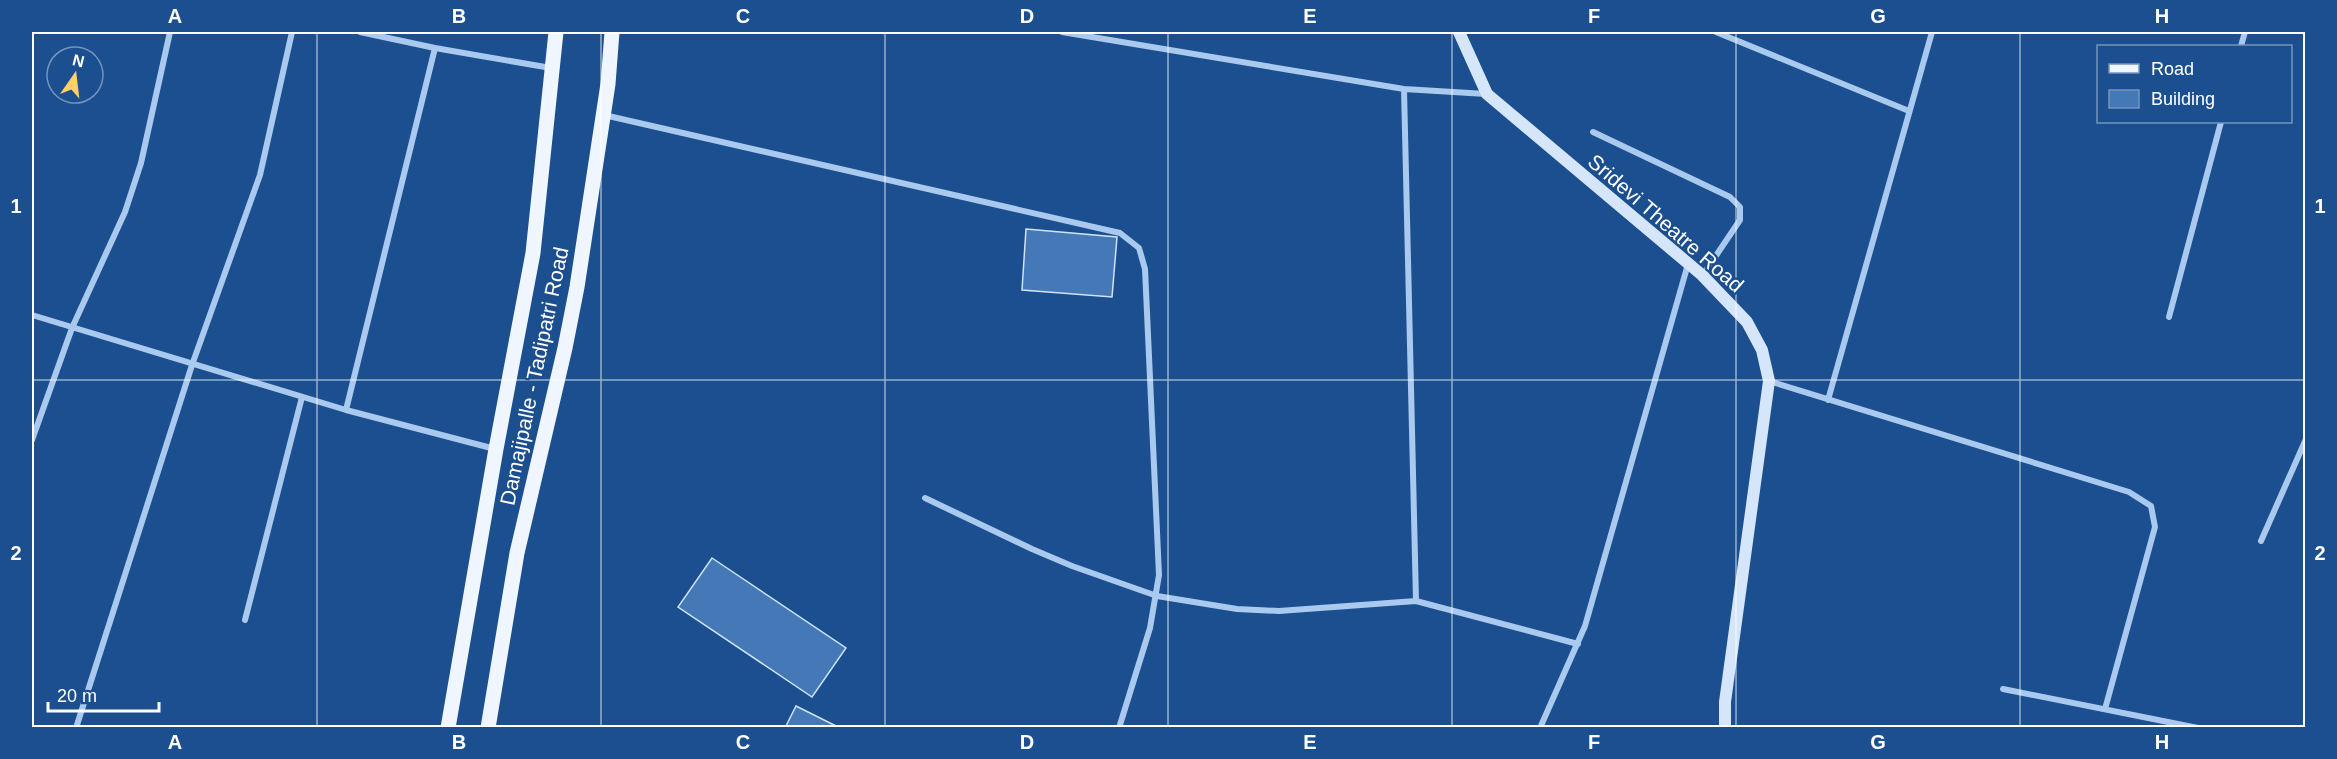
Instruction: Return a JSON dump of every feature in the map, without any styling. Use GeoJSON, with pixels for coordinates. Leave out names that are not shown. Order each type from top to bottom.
{"type":"FeatureCollection","features":[{"type":"Feature","properties":{"kind":"main road","name":"Damajipalle - Tadipatri Road"},"geometry":{"type":"LineString","coordinates":[[448,728],[496,449],[533,254],[556,32]]}},
{"type":"Feature","properties":{"kind":"main road","name":"Damajipalle - Tadipatri Road"},"geometry":{"type":"LineString","coordinates":[[488,728],[517,553],[577,287],[603,115],[612,32]]}},
{"type":"Feature","properties":{"kind":"street"},"geometry":{"type":"LineString","coordinates":[[32,440],[72,327],[125,212],[141,163],[170,32]]}},
{"type":"Feature","properties":{"kind":"street"},"geometry":{"type":"LineString","coordinates":[[76,728],[192,365],[260,175],[292,32]]}},
{"type":"Feature","properties":{"kind":"street"},"geometry":{"type":"LineString","coordinates":[[360,32],[435,48],[553,68]]}},
{"type":"Feature","properties":{"kind":"street"},"geometry":{"type":"LineString","coordinates":[[1062,32],[1404,89],[1486,94]]}},
{"type":"Feature","properties":{"kind":"street","name":"Sridevi Theatre Road"},"geometry":{"type":"LineString","coordinates":[[1459,32],[1486,94],[1702,275],[1747,322],[1762,350],[1769,381],[1725,702],[1725,728]]}},
{"type":"Feature","properties":{"kind":"street"},"geometry":{"type":"LineString","coordinates":[[1716,32],[1909,111]]}},
{"type":"Feature","properties":{"kind":"street"},"geometry":{"type":"LineString","coordinates":[[1828,400],[1932,32]]}},
{"type":"Feature","properties":{"kind":"street"},"geometry":{"type":"LineString","coordinates":[[346,410],[435,48]]}},
{"type":"Feature","properties":{"kind":"street"},"geometry":{"type":"LineString","coordinates":[[1404,89],[1416,601]]}},
{"type":"Feature","properties":{"kind":"street"},"geometry":{"type":"LineString","coordinates":[[603,115],[1120,233],[1139,248],[1144,269],[1159,575],[1150,628],[1119,728]]}},
{"type":"Feature","properties":{"kind":"street"},"geometry":{"type":"LineString","coordinates":[[2169,317],[2221,123]]}},
{"type":"Feature","properties":{"kind":"street"},"geometry":{"type":"LineString","coordinates":[[1593,132],[1730,197],[1740,207],[1740,220],[1702,275]]}},
{"type":"Feature","properties":{"kind":"street"},"geometry":{"type":"LineString","coordinates":[[1540,728],[1578,644],[1689,264]]}},
{"type":"Feature","properties":{"kind":"street"},"geometry":{"type":"LineString","coordinates":[[32,315],[346,410],[496,449]]}},
{"type":"Feature","properties":{"kind":"street"},"geometry":{"type":"LineString","coordinates":[[1769,381],[2129,492],[2151,506],[2155,527],[2105,709]]}},
{"type":"Feature","properties":{"kind":"street"},"geometry":{"type":"LineString","coordinates":[[245,620],[302,397]]}},
{"type":"Feature","properties":{"kind":"street"},"geometry":{"type":"LineString","coordinates":[[2261,541],[2306,439]]}},
{"type":"Feature","properties":{"kind":"street"},"geometry":{"type":"LineString","coordinates":[[925,498],[1072,566],[1157,596],[1237,609],[1279,611],[1416,601],[1578,644]]}},
{"type":"Feature","properties":{"kind":"street"},"geometry":{"type":"LineString","coordinates":[[2003,689],[2198,728]]}},
{"type":"Feature","properties":{"kind":"building"},"geometry":{"type":"Polygon","coordinates":[[[1026,229],[1117,237],[1112,297],[1022,290],[1026,229]]]}},
{"type":"Feature","properties":{"kind":"building"},"geometry":{"type":"Polygon","coordinates":[[[712,558],[846,648],[812,697],[678,607],[712,558]]]}},
{"type":"Feature","properties":{"kind":"building"},"geometry":{"type":"Polygon","coordinates":[[[796,706],[840,728],[785,728],[796,706]]]}}]}
